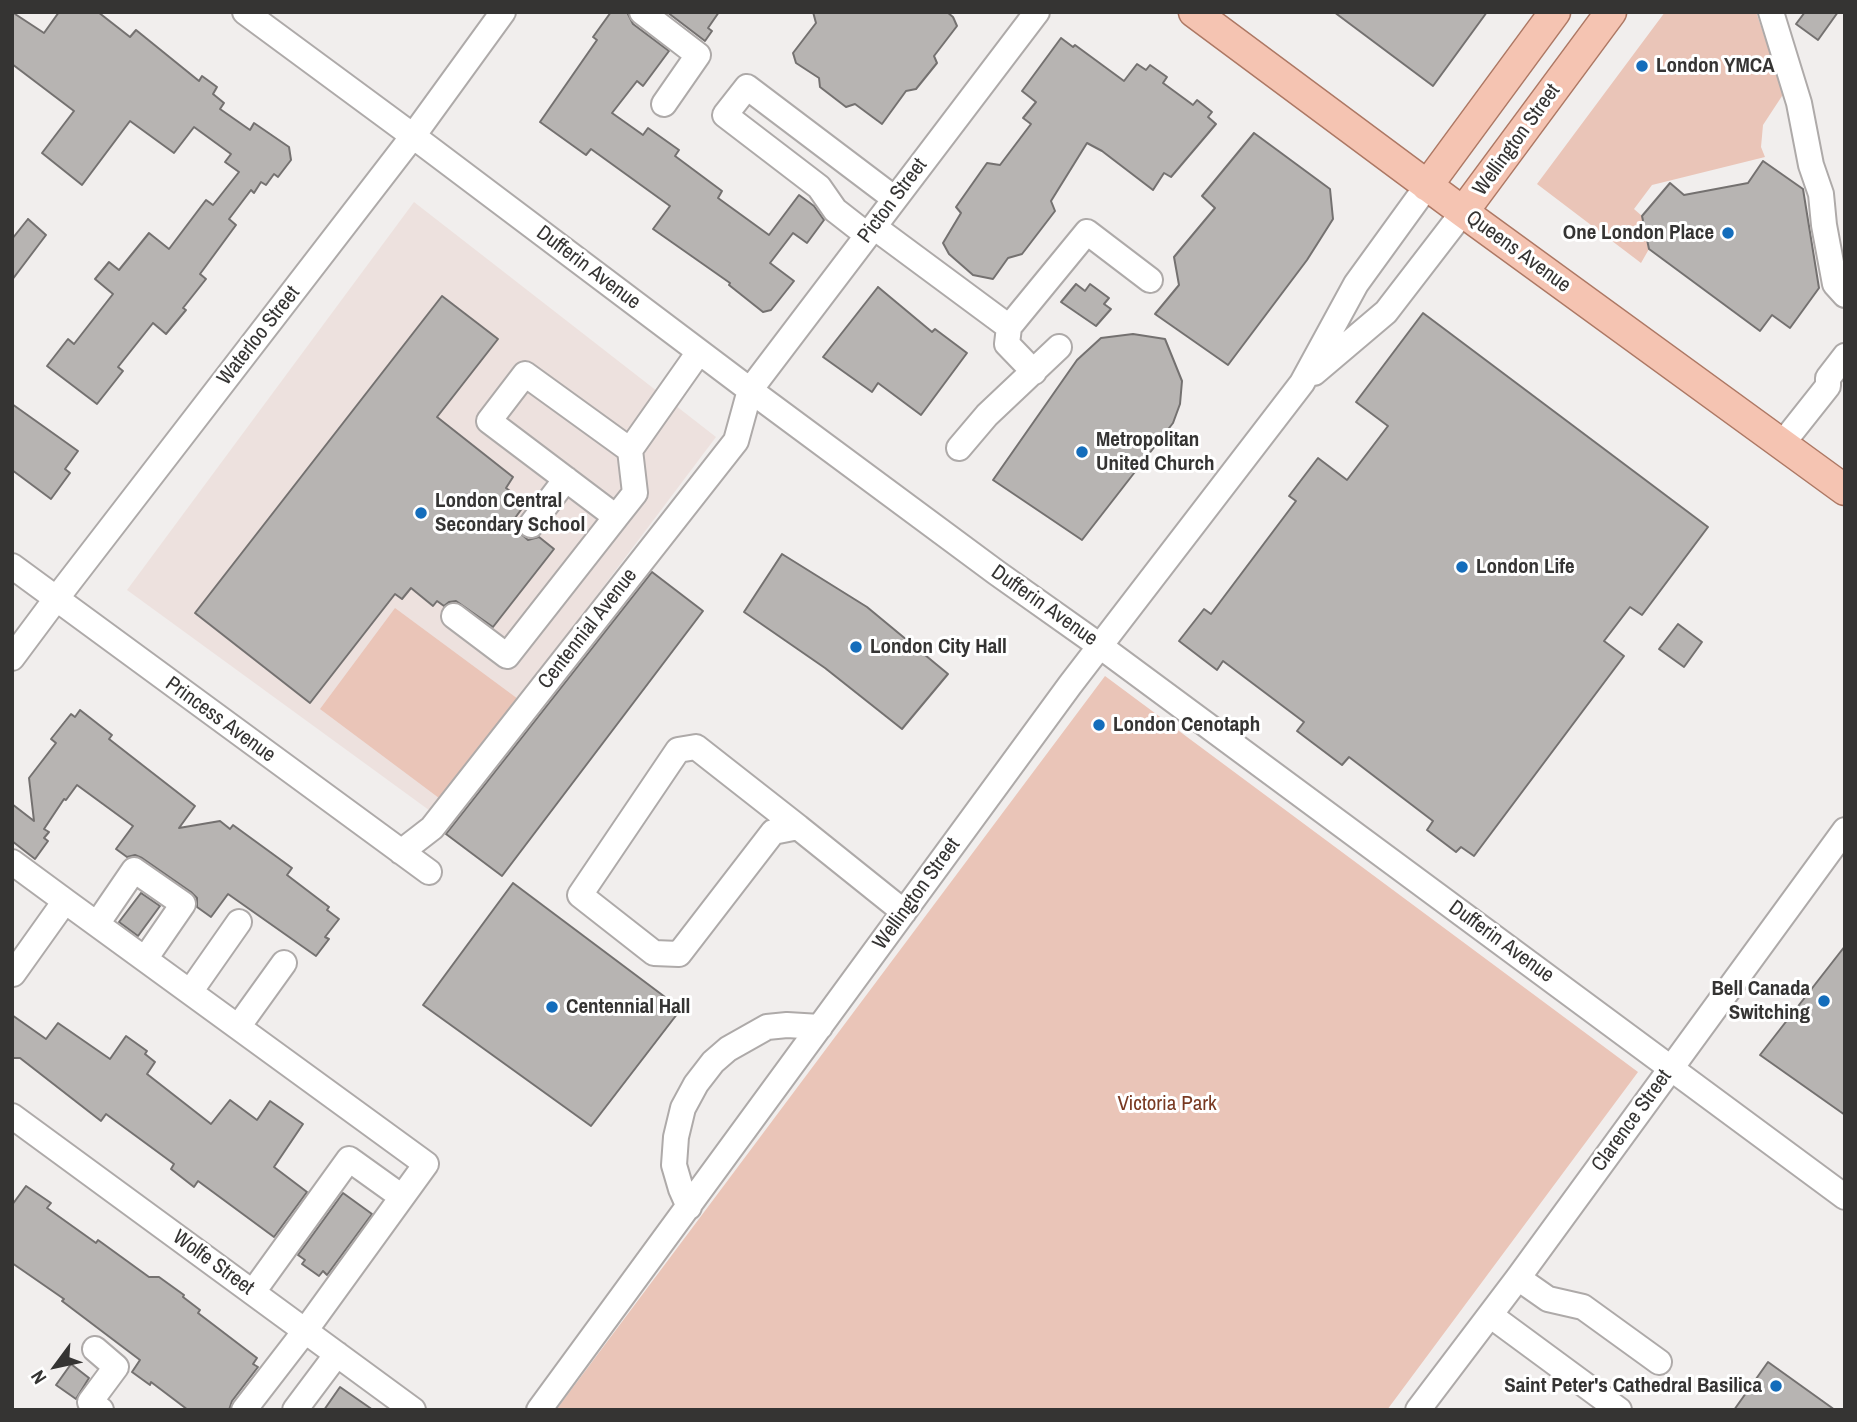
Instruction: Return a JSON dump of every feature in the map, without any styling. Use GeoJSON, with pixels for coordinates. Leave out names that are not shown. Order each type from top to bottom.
{"type":"FeatureCollection","features":[{"type":"Feature","properties":{"kind":"main road","name":"Queens Avenue"},"geometry":{"type":"LineString","coordinates":[[1194,12],[1427,186],[1845,490]]}},
{"type":"Feature","properties":{"kind":"main road","name":"Wellington Street"},"geometry":{"type":"LineString","coordinates":[[1427,186],[1555,12]]}},
{"type":"Feature","properties":{"kind":"main road","name":"Wellington Street"},"geometry":{"type":"LineString","coordinates":[[1463,212],[1611,12]]}},
{"type":"Feature","properties":{"kind":"street","name":"Waterloo Street"},"geometry":{"type":"LineString","coordinates":[[12,659],[413,136],[503,12]]}},
{"type":"Feature","properties":{"kind":"street"},"geometry":{"type":"LineString","coordinates":[[642,12],[698,55],[664,104]]}},
{"type":"Feature","properties":{"kind":"street","name":"Picton Street"},"geometry":{"type":"LineString","coordinates":[[750,390],[1037,12]]}},
{"type":"Feature","properties":{"kind":"street"},"geometry":{"type":"LineString","coordinates":[[1771,12],[1799,103],[1811,165],[1821,194],[1835,284],[1845,295]]}},
{"type":"Feature","properties":{"kind":"street","name":"Dufferin Avenue"},"geometry":{"type":"LineString","coordinates":[[260,17],[750,390],[1845,1197]]}},
{"type":"Feature","properties":{"kind":"street"},"geometry":{"type":"LineString","coordinates":[[895,199],[747,87],[725,115],[818,187],[835,210],[871,231],[1009,327]]}},
{"type":"Feature","properties":{"kind":"street","name":"Wellington Street"},"geometry":{"type":"LineString","coordinates":[[539,1410],[1100,646],[1302,383],[1356,284],[1427,186]]}},
{"type":"Feature","properties":{"kind":"street","name":"Wellington Street"},"geometry":{"type":"LineString","coordinates":[[1302,383],[1386,312],[1463,212]]}},
{"type":"Feature","properties":{"kind":"street"},"geometry":{"type":"LineString","coordinates":[[1034,372],[1007,344],[1009,327],[1087,232],[1150,280]]}},
{"type":"Feature","properties":{"kind":"street"},"geometry":{"type":"LineString","coordinates":[[959,448],[987,415],[1059,347]]}},
{"type":"Feature","properties":{"kind":"street"},"geometry":{"type":"LineString","coordinates":[[454,616],[507,656],[635,493],[630,450],[699,352]]}},
{"type":"Feature","properties":{"kind":"street"},"geometry":{"type":"LineString","coordinates":[[1782,444],[1828,386],[1828,378],[1845,356]]}},
{"type":"Feature","properties":{"kind":"street"},"geometry":{"type":"LineString","coordinates":[[616,517],[489,421],[525,374],[630,450]]}},
{"type":"Feature","properties":{"kind":"street","name":"Centennial Avenue"},"geometry":{"type":"LineString","coordinates":[[401,852],[432,828],[736,441],[750,390]]}},
{"type":"Feature","properties":{"kind":"street"},"geometry":{"type":"LineString","coordinates":[[531,525],[566,480]]}},
{"type":"Feature","properties":{"kind":"street","name":"Princess Avenue"},"geometry":{"type":"LineString","coordinates":[[12,566],[429,872]]}},
{"type":"Feature","properties":{"kind":"street"},"geometry":{"type":"LineString","coordinates":[[798,827],[773,832],[679,954],[654,953],[580,895],[678,750],[696,747],[798,827],[904,912]]}},
{"type":"Feature","properties":{"kind":"street","name":"Clarence Street"},"geometry":{"type":"LineString","coordinates":[[1418,1410],[1518,1278],[1845,830]]}},
{"type":"Feature","properties":{"kind":"street"},"geometry":{"type":"LineString","coordinates":[[12,862],[426,1164],[244,1410]]}},
{"type":"Feature","properties":{"kind":"street"},"geometry":{"type":"LineString","coordinates":[[97,924],[134,870],[183,905],[145,959]]}},
{"type":"Feature","properties":{"kind":"street"},"geometry":{"type":"LineString","coordinates":[[13,974],[65,901]]}},
{"type":"Feature","properties":{"kind":"street"},"geometry":{"type":"LineString","coordinates":[[190,992],[239,922]]}},
{"type":"Feature","properties":{"kind":"street"},"geometry":{"type":"LineString","coordinates":[[238,1027],[284,962]]}},
{"type":"Feature","properties":{"kind":"street"},"geometry":{"type":"LineString","coordinates":[[689,1207],[674,1165],[676,1137],[683,1108],[696,1084],[713,1062],[728,1049],[766,1027],[820,1027]]}},
{"type":"Feature","properties":{"kind":"street","name":"Wolfe Street"},"geometry":{"type":"LineString","coordinates":[[12,1116],[413,1410]]}},
{"type":"Feature","properties":{"kind":"street"},"geometry":{"type":"LineString","coordinates":[[253,1292],[349,1159],[402,1197]]}},
{"type":"Feature","properties":{"kind":"street"},"geometry":{"type":"LineString","coordinates":[[1518,1278],[1548,1299],[1583,1307],[1659,1362]]}},
{"type":"Feature","properties":{"kind":"street"},"geometry":{"type":"LineString","coordinates":[[1490,1315],[1619,1410]]}},
{"type":"Feature","properties":{"kind":"street"},"geometry":{"type":"LineString","coordinates":[[94,1349],[116,1367],[90,1402],[101,1410]]}},
{"type":"Feature","properties":{"kind":"street"},"geometry":{"type":"LineString","coordinates":[[295,1410],[337,1354]]}},
{"type":"Feature","properties":{"kind":"shaded area","name":"London Central Secondary School"},"geometry":{"type":"Polygon","coordinates":[[[414,202],[716,437],[433,813],[127,590],[414,202]]]}},
{"type":"Feature","properties":{"kind":"green space"},"geometry":{"type":"Polygon","coordinates":[[[1665,12],[1756,12],[1784,93],[1763,125],[1761,147],[1765,157],[1652,185],[1634,209],[1642,216],[1649,249],[1641,263],[1537,184],[1665,12]]]}},
{"type":"Feature","properties":{"kind":"green space"},"geometry":{"type":"Polygon","coordinates":[[[395,608],[518,699],[443,801],[320,709],[395,608]]]}},
{"type":"Feature","properties":{"kind":"green space","name":"Victoria Park"},"geometry":{"type":"Polygon","coordinates":[[[1105,676],[1638,1072],[1387,1410],[556,1410],[1105,676]]]}},
{"type":"Feature","properties":{"kind":"building"},"geometry":{"type":"Polygon","coordinates":[[[12,12],[44,33],[59,12],[98,12],[130,37],[136,30],[199,81],[202,76],[217,87],[213,94],[224,103],[220,109],[250,130],[254,123],[289,147],[291,160],[278,177],[274,174],[266,185],[261,182],[254,193],[251,190],[229,219],[236,225],[200,274],[206,279],[183,308],[186,310],[166,334],[153,323],[118,367],[123,371],[97,404],[47,366],[68,339],[74,344],[113,294],[95,279],[109,262],[119,270],[149,233],[169,249],[206,200],[213,205],[239,172],[225,162],[231,154],[194,127],[174,153],[130,121],[82,185],[42,153],[74,111],[12,64],[12,12]]]}},
{"type":"Feature","properties":{"kind":"building"},"geometry":{"type":"Polygon","coordinates":[[[611,12],[627,12],[633,24],[669,51],[643,86],[637,81],[612,113],[643,135],[648,128],[679,150],[675,156],[722,191],[718,198],[769,235],[799,195],[814,206],[824,220],[807,243],[793,233],[770,263],[794,281],[771,310],[763,312],[729,285],[730,283],[653,229],[670,206],[591,149],[586,155],[540,122],[597,40],[593,37],[611,12]]]}},
{"type":"Feature","properties":{"kind":"building"},"geometry":{"type":"Polygon","coordinates":[[[667,12],[719,12],[708,28],[712,31],[705,41],[667,12]]]}},
{"type":"Feature","properties":{"kind":"building"},"geometry":{"type":"Polygon","coordinates":[[[813,12],[947,12],[957,26],[934,56],[937,63],[916,89],[906,91],[882,124],[855,104],[846,107],[820,87],[819,78],[796,63],[793,53],[816,23],[813,12]]]}},
{"type":"Feature","properties":{"kind":"building"},"geometry":{"type":"Polygon","coordinates":[[[1334,12],[1487,12],[1433,86],[1334,12]]]}},
{"type":"Feature","properties":{"kind":"building"},"geometry":{"type":"Polygon","coordinates":[[[1805,12],[1838,12],[1818,40],[1796,24],[1805,12]]]}},
{"type":"Feature","properties":{"kind":"building"},"geometry":{"type":"Polygon","coordinates":[[[1061,38],[1073,47],[1075,45],[1124,81],[1137,64],[1146,70],[1150,65],[1167,77],[1163,83],[1193,105],[1197,100],[1212,112],[1208,117],[1216,124],[1171,177],[1164,173],[1153,190],[1102,151],[1087,143],[1051,201],[1055,211],[1022,254],[1008,258],[993,279],[973,275],[949,254],[943,243],[961,213],[956,207],[987,163],[1000,165],[1031,124],[1023,118],[1036,102],[1022,91],[1061,38]]]}},
{"type":"Feature","properties":{"kind":"building"},"geometry":{"type":"Polygon","coordinates":[[[1254,133],[1330,189],[1333,219],[1307,260],[1228,365],[1155,314],[1179,285],[1174,257],[1215,208],[1202,196],[1254,133]]]}},
{"type":"Feature","properties":{"kind":"building","name":"One London Place"},"geometry":{"type":"Polygon","coordinates":[[[1763,161],[1803,189],[1819,288],[1790,328],[1772,315],[1760,331],[1649,249],[1642,216],[1670,183],[1684,195],[1748,183],[1763,161]]]}},
{"type":"Feature","properties":{"kind":"building"},"geometry":{"type":"Polygon","coordinates":[[[28,219],[46,235],[12,280],[12,239],[28,219]]]}},
{"type":"Feature","properties":{"kind":"building"},"geometry":{"type":"Polygon","coordinates":[[[1076,284],[1085,291],[1090,284],[1109,298],[1104,304],[1111,309],[1096,326],[1061,302],[1076,284]]]}},
{"type":"Feature","properties":{"kind":"building"},"geometry":{"type":"Polygon","coordinates":[[[878,287],[932,332],[935,329],[967,353],[921,415],[878,383],[872,392],[823,357],[878,287]]]}},
{"type":"Feature","properties":{"kind":"building"},"geometry":{"type":"Polygon","coordinates":[[[442,296],[498,339],[437,417],[513,477],[506,488],[526,503],[515,518],[518,531],[528,540],[539,537],[554,549],[493,627],[456,601],[444,606],[437,601],[433,606],[411,588],[402,599],[395,594],[310,703],[195,613],[442,296]]]}},
{"type":"Feature","properties":{"kind":"building","name":"London Life"},"geometry":{"type":"Polygon","coordinates":[[[1423,313],[1708,527],[1642,615],[1630,607],[1604,641],[1624,656],[1474,856],[1461,847],[1456,852],[1427,830],[1433,821],[1349,757],[1342,765],[1297,731],[1304,722],[1223,661],[1217,670],[1179,641],[1204,609],[1211,614],[1296,501],[1289,496],[1318,458],[1347,480],[1388,426],[1356,402],[1423,313]]]}},
{"type":"Feature","properties":{"kind":"building","name":"Metropolitan United Church"},"geometry":{"type":"Polygon","coordinates":[[[1133,334],[1165,339],[1182,381],[1180,404],[1173,423],[1082,540],[993,480],[1077,360],[1101,338],[1133,334]]]}},
{"type":"Feature","properties":{"kind":"building"},"geometry":{"type":"Polygon","coordinates":[[[12,404],[78,451],[65,469],[70,473],[51,499],[12,470],[12,404]]]}},
{"type":"Feature","properties":{"kind":"building","name":"London City Hall"},"geometry":{"type":"Polygon","coordinates":[[[782,554],[867,607],[948,674],[902,729],[825,668],[744,612],[782,554]]]}},
{"type":"Feature","properties":{"kind":"building"},"geometry":{"type":"Polygon","coordinates":[[[652,572],[703,611],[502,876],[446,834],[652,572]]]}},
{"type":"Feature","properties":{"kind":"building"},"geometry":{"type":"Polygon","coordinates":[[[1678,624],[1702,642],[1684,667],[1659,649],[1678,624]]]}},
{"type":"Feature","properties":{"kind":"building"},"geometry":{"type":"Polygon","coordinates":[[[80,710],[112,735],[109,739],[195,806],[179,828],[220,821],[230,829],[233,825],[292,868],[287,875],[329,907],[327,910],[339,919],[325,937],[329,939],[316,956],[228,894],[211,917],[197,907],[197,898],[191,892],[142,858],[135,855],[127,857],[116,849],[133,826],[77,785],[44,829],[49,832],[44,838],[48,841],[35,859],[12,841],[12,804],[34,821],[29,778],[56,743],[51,739],[71,714],[75,717],[80,710]]]}},
{"type":"Feature","properties":{"kind":"building","name":"Centennial Hall"},"geometry":{"type":"Polygon","coordinates":[[[513,883],[681,1009],[591,1126],[423,1005],[513,883]]]}},
{"type":"Feature","properties":{"kind":"building"},"geometry":{"type":"Polygon","coordinates":[[[141,893],[160,906],[138,936],[119,922],[141,893]]]}},
{"type":"Feature","properties":{"kind":"building","name":"Bell Canada Switching"},"geometry":{"type":"Polygon","coordinates":[[[1845,946],[1845,1115],[1760,1055],[1845,946]]]}},
{"type":"Feature","properties":{"kind":"building"},"geometry":{"type":"Polygon","coordinates":[[[12,1015],[46,1039],[58,1023],[110,1059],[126,1036],[147,1051],[145,1054],[155,1062],[147,1074],[211,1124],[230,1100],[257,1120],[270,1101],[303,1124],[274,1167],[307,1192],[274,1237],[198,1181],[194,1187],[171,1169],[174,1164],[106,1114],[101,1121],[20,1058],[12,1058],[12,1015]]]}},
{"type":"Feature","properties":{"kind":"building"},"geometry":{"type":"Polygon","coordinates":[[[26,1186],[51,1203],[47,1208],[96,1243],[98,1240],[149,1277],[159,1277],[184,1295],[183,1297],[200,1310],[198,1313],[257,1358],[253,1364],[258,1367],[232,1401],[229,1410],[188,1410],[151,1382],[150,1385],[132,1372],[140,1360],[62,1301],[64,1299],[12,1263],[12,1205],[26,1186]]]}},
{"type":"Feature","properties":{"kind":"building"},"geometry":{"type":"Polygon","coordinates":[[[343,1193],[372,1214],[327,1275],[323,1271],[319,1276],[302,1264],[305,1260],[298,1255],[343,1193]]]}},
{"type":"Feature","properties":{"kind":"building","name":"Saint Peter's Cathedral Basilica"},"geometry":{"type":"Polygon","coordinates":[[[1768,1362],[1835,1410],[1734,1410],[1768,1362]]]}},
{"type":"Feature","properties":{"kind":"building"},"geometry":{"type":"Polygon","coordinates":[[[71,1364],[89,1378],[76,1399],[56,1385],[71,1364]]]}},
{"type":"Feature","properties":{"kind":"building"},"geometry":{"type":"Polygon","coordinates":[[[340,1387],[373,1410],[324,1410],[340,1387]]]}},
{"type":"Feature","properties":{"kind":"place","name":"London YMCA"},"geometry":{"type":"Point","coordinates":[1642,66]}},
{"type":"Feature","properties":{"kind":"place","name":"One London Place"},"geometry":{"type":"Point","coordinates":[1728,233]}},
{"type":"Feature","properties":{"kind":"place","name":"Metropolitan United Church"},"geometry":{"type":"Point","coordinates":[1082,452]}},
{"type":"Feature","properties":{"kind":"place","name":"London Central Secondary School"},"geometry":{"type":"Point","coordinates":[421,513]}},
{"type":"Feature","properties":{"kind":"place","name":"London Life"},"geometry":{"type":"Point","coordinates":[1462,567]}},
{"type":"Feature","properties":{"kind":"place","name":"London City Hall"},"geometry":{"type":"Point","coordinates":[856,647]}},
{"type":"Feature","properties":{"kind":"place","name":"London Cenotaph"},"geometry":{"type":"Point","coordinates":[1099,725]}},
{"type":"Feature","properties":{"kind":"place","name":"Bell Canada Switching"},"geometry":{"type":"Point","coordinates":[1824,1001]}},
{"type":"Feature","properties":{"kind":"place","name":"Centennial Hall"},"geometry":{"type":"Point","coordinates":[552,1007]}},
{"type":"Feature","properties":{"kind":"place","name":"Saint Peter's Cathedral Basilica"},"geometry":{"type":"Point","coordinates":[1776,1386]}}]}
